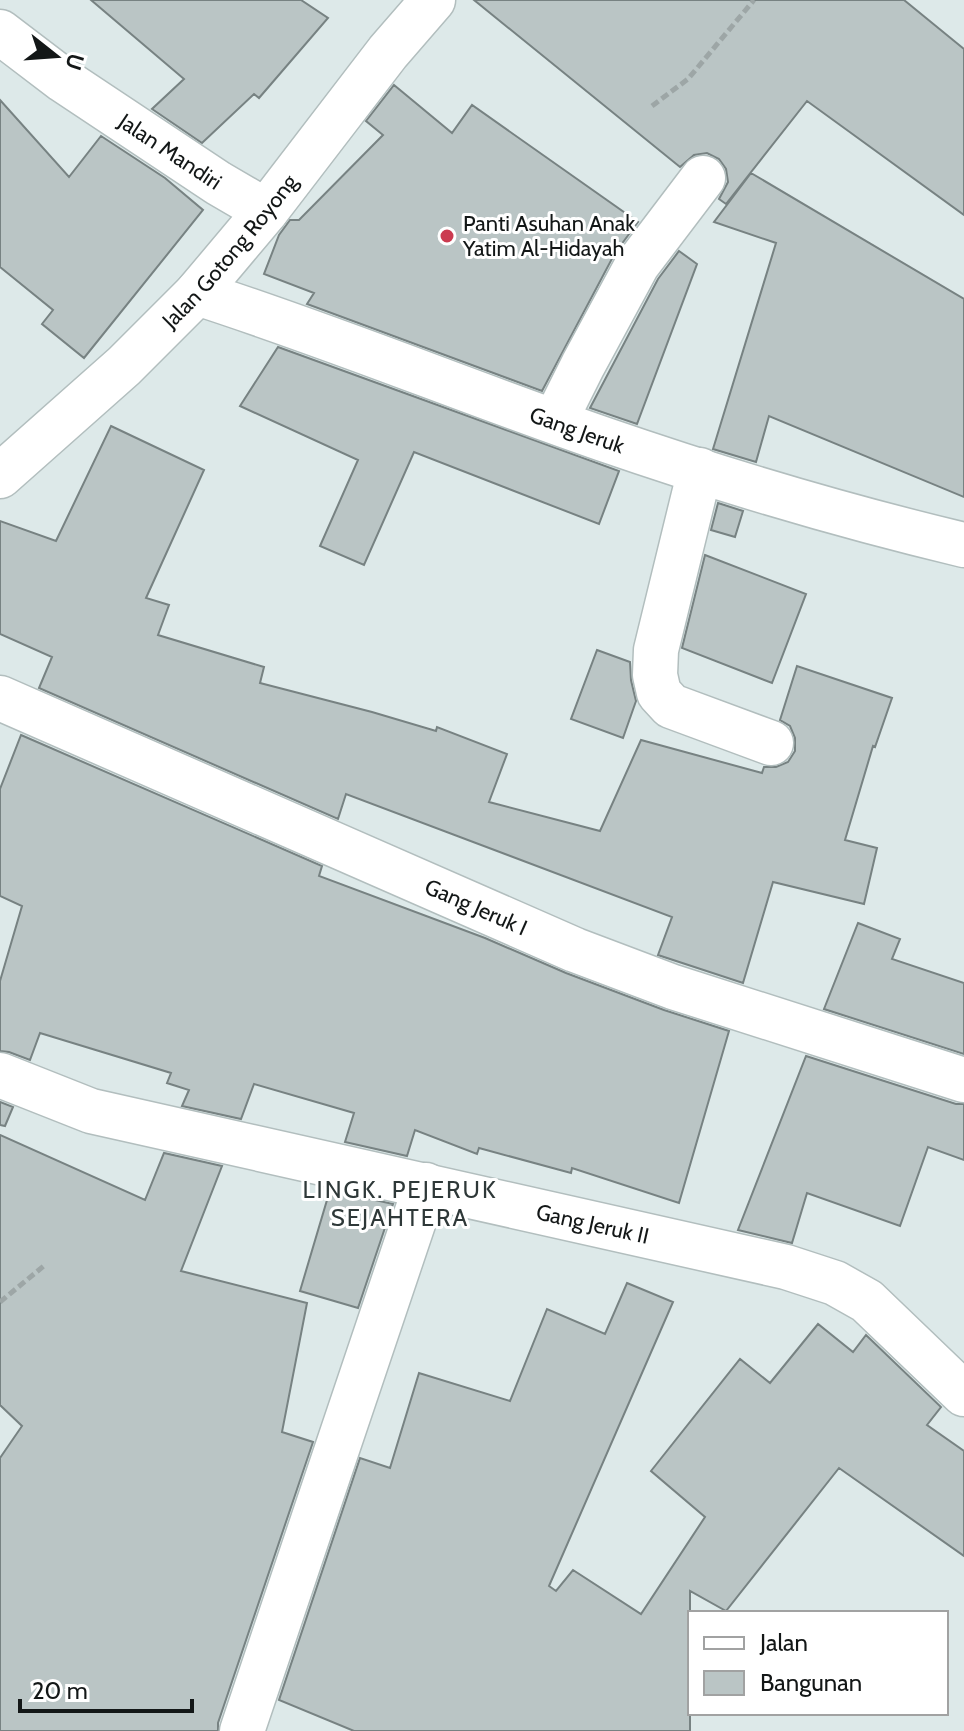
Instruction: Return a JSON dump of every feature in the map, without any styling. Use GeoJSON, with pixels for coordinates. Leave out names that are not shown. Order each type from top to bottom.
{"type":"FeatureCollection","features":[{"type":"Feature","properties":{"kind":"street","name":"Jalan Gotong Royong"},"geometry":{"type":"LineString","coordinates":[[0,476],[124,366],[197,293],[266,211],[388,52],[433,0]]}},
{"type":"Feature","properties":{"kind":"street","name":"Jalan Mandiri"},"geometry":{"type":"LineString","coordinates":[[6,46],[266,211]]}},
{"type":"Feature","properties":{"kind":"street"},"geometry":{"type":"LineString","coordinates":[[555,421],[637,265],[703,178]]}},
{"type":"Feature","properties":{"kind":"street","name":"Gang Jeruk"},"geometry":{"type":"LineString","coordinates":[[197,293],[700,470],[860,519],[964,545]]}},
{"type":"Feature","properties":{"kind":"street"},"geometry":{"type":"LineString","coordinates":[[700,470],[656,650],[655,675],[659,693],[671,706],[771,743]]}},
{"type":"Feature","properties":{"kind":"street","name":"Gang Jeruk I"},"geometry":{"type":"LineString","coordinates":[[0,698],[575,950],[673,987],[964,1080]]}},
{"type":"Feature","properties":{"kind":"street","name":"Gang Jeruk II"},"geometry":{"type":"LineString","coordinates":[[0,1075],[91,1111],[786,1267],[835,1283],[867,1301],[964,1394]]}},
{"type":"Feature","properties":{"kind":"street"},"geometry":{"type":"LineString","coordinates":[[242,1731],[426,1185]]}},
{"type":"Feature","properties":{"kind":"path"},"geometry":{"type":"LineString","coordinates":[[652,106],[688,79],[754,0]]}},
{"type":"Feature","properties":{"kind":"path"},"geometry":{"type":"LineString","coordinates":[[0,1302],[45,1265]]}},
{"type":"Feature","properties":{"kind":"building"},"geometry":{"type":"Polygon","coordinates":[[[91,0],[301,0],[328,18],[259,98],[254,94],[202,143],[152,109],[184,79],[91,0]]]}},
{"type":"Feature","properties":{"kind":"building"},"geometry":{"type":"Polygon","coordinates":[[[474,0],[904,0],[964,49],[964,215],[807,101],[726,204],[719,199],[728,182],[726,169],[719,159],[707,153],[694,155],[680,167],[474,0]]]}},
{"type":"Feature","properties":{"kind":"building"},"geometry":{"type":"Polygon","coordinates":[[[394,85],[452,133],[472,105],[638,222],[615,253],[542,391],[307,304],[314,293],[264,274],[279,235],[290,220],[299,220],[383,135],[366,121],[394,85]]]}},
{"type":"Feature","properties":{"kind":"building"},"geometry":{"type":"Polygon","coordinates":[[[0,100],[69,177],[101,136],[165,178],[203,210],[84,358],[42,324],[53,310],[0,267],[0,100]]]}},
{"type":"Feature","properties":{"kind":"building"},"geometry":{"type":"Polygon","coordinates":[[[751,173],[964,299],[964,497],[769,416],[756,462],[713,449],[776,243],[714,222],[751,173]]]}},
{"type":"Feature","properties":{"kind":"building"},"geometry":{"type":"Polygon","coordinates":[[[679,251],[697,264],[637,424],[590,408],[658,279],[679,251]]]}},
{"type":"Feature","properties":{"kind":"building"},"geometry":{"type":"Polygon","coordinates":[[[278,347],[619,471],[599,524],[414,452],[364,565],[320,546],[358,460],[240,406],[278,347]]]}},
{"type":"Feature","properties":{"kind":"building"},"geometry":{"type":"Polygon","coordinates":[[[111,426],[204,470],[146,598],[169,605],[158,635],[264,667],[260,683],[436,731],[437,727],[507,754],[489,802],[600,831],[641,740],[762,773],[764,767],[776,767],[788,762],[795,751],[795,738],[790,726],[780,720],[797,666],[892,698],[873,746],[845,840],[877,848],[864,904],[773,882],[743,983],[658,955],[672,917],[346,794],[338,819],[39,688],[52,657],[0,634],[0,521],[56,541],[111,426]]]}},
{"type":"Feature","properties":{"kind":"building"},"geometry":{"type":"Polygon","coordinates":[[[718,503],[743,511],[735,537],[711,530],[718,503]]]}},
{"type":"Feature","properties":{"kind":"building"},"geometry":{"type":"Polygon","coordinates":[[[705,555],[806,594],[772,683],[682,648],[705,555]]]}},
{"type":"Feature","properties":{"kind":"building"},"geometry":{"type":"Polygon","coordinates":[[[597,650],[630,662],[636,701],[623,738],[571,719],[597,650]]]}},
{"type":"Feature","properties":{"kind":"building"},"geometry":{"type":"Polygon","coordinates":[[[21,735],[322,866],[319,876],[485,938],[566,973],[729,1031],[679,1203],[572,1168],[571,1173],[479,1148],[477,1154],[415,1130],[407,1156],[345,1142],[354,1113],[254,1084],[241,1119],[182,1106],[189,1090],[167,1083],[171,1073],[40,1033],[30,1060],[0,1051],[0,981],[22,906],[0,896],[0,789],[21,735]]]}},
{"type":"Feature","properties":{"kind":"building"},"geometry":{"type":"Polygon","coordinates":[[[858,923],[900,939],[892,959],[964,983],[964,1054],[824,1009],[858,923]]]}},
{"type":"Feature","properties":{"kind":"building"},"geometry":{"type":"Polygon","coordinates":[[[806,1056],[964,1104],[964,1160],[928,1147],[900,1226],[807,1193],[792,1243],[738,1230],[806,1056]]]}},
{"type":"Feature","properties":{"kind":"building"},"geometry":{"type":"Polygon","coordinates":[[[0,1102],[13,1107],[5,1126],[0,1125],[0,1102]]]}},
{"type":"Feature","properties":{"kind":"building"},"geometry":{"type":"Polygon","coordinates":[[[0,1135],[145,1200],[164,1153],[222,1166],[181,1271],[307,1303],[282,1432],[313,1442],[218,1723],[218,1731],[0,1731],[0,1458],[22,1426],[0,1405],[0,1135]]]}},
{"type":"Feature","properties":{"kind":"building"},"geometry":{"type":"Polygon","coordinates":[[[330,1190],[393,1204],[358,1308],[300,1291],[330,1190]]]}},
{"type":"Feature","properties":{"kind":"building"},"geometry":{"type":"Polygon","coordinates":[[[627,1283],[673,1302],[549,1586],[556,1591],[573,1570],[641,1614],[705,1517],[651,1471],[740,1359],[770,1383],[818,1324],[853,1352],[866,1335],[941,1407],[927,1425],[964,1451],[964,1556],[839,1468],[726,1611],[690,1591],[690,1731],[354,1731],[279,1700],[360,1458],[390,1468],[419,1373],[510,1401],[547,1309],[605,1334],[627,1283]]]}},
{"type":"Feature","properties":{"kind":"place","name":"Panti Asuhan Anak Yatim Al-Hidayah"},"geometry":{"type":"Point","coordinates":[447,236]}},
{"type":"Feature","properties":{"kind":"district","name":"LINGK. PEJERUK SEJAHTERA"},"geometry":{"type":"Point","coordinates":[400,1204]}}]}
